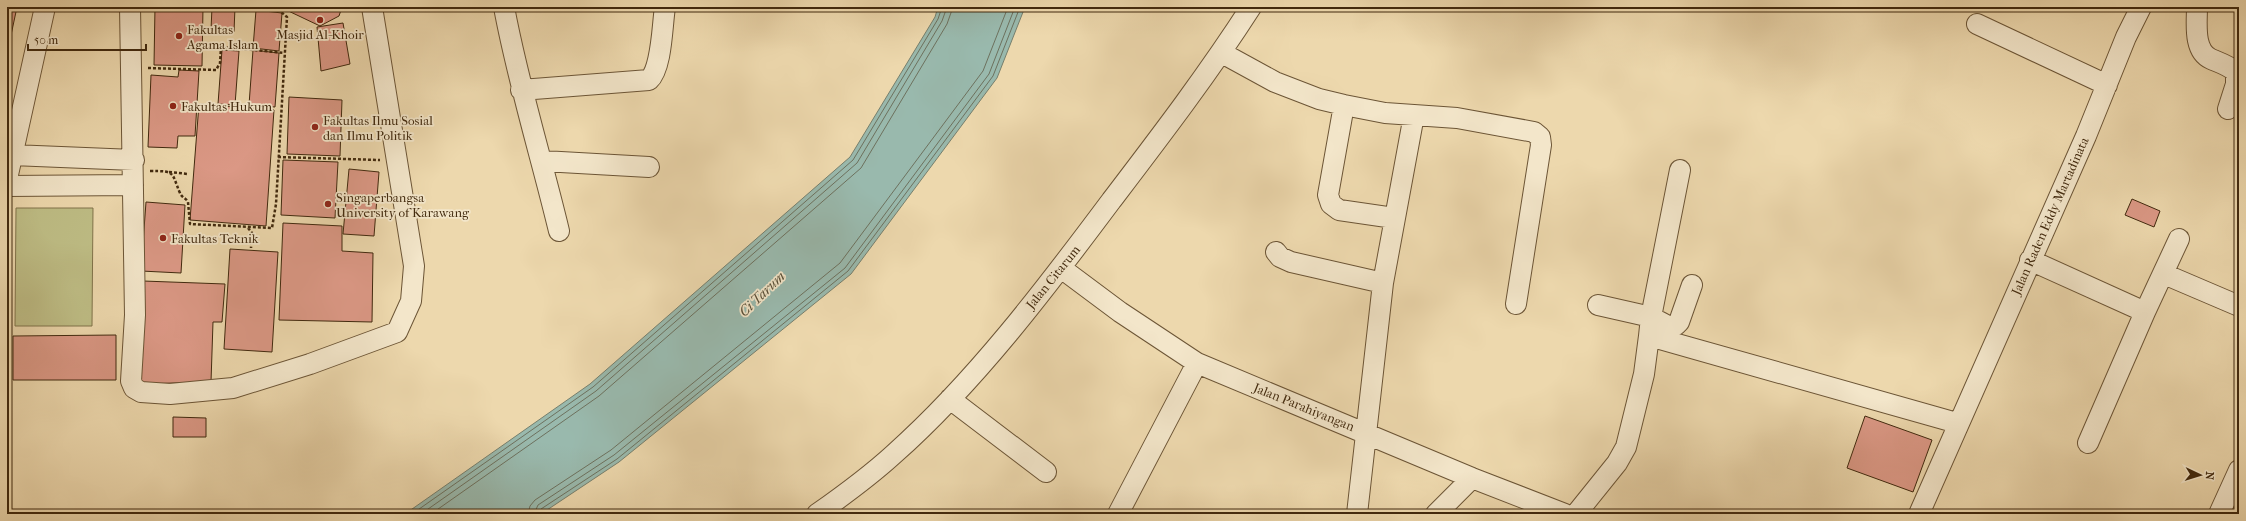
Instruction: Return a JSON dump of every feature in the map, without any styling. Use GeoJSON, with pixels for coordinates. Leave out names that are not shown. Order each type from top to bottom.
{"type":"FeatureCollection","features":[{"type":"Feature","properties":{"kind":"street"},"geometry":{"type":"LineString","coordinates":[[7,179],[12,155],[14,117],[45,7]]}},
{"type":"Feature","properties":{"kind":"street"},"geometry":{"type":"LineString","coordinates":[[130,7],[138,173],[135,314],[131,381],[134,388],[141,392],[162,393],[233,388],[310,364],[397,332],[411,301],[414,266],[372,7]]}},
{"type":"Feature","properties":{"kind":"street"},"geometry":{"type":"LineString","coordinates":[[504,7],[521,90],[543,161],[559,231]]}},
{"type":"Feature","properties":{"kind":"street"},"geometry":{"type":"LineString","coordinates":[[521,90],[649,80],[653,76],[658,60],[665,7]]}},
{"type":"Feature","properties":{"kind":"street","name":"Jalan Citarum"},"geometry":{"type":"LineString","coordinates":[[817,514],[851,490],[894,454],[950,399],[1062,268],[1222,53],[1251,7]]}},
{"type":"Feature","properties":{"kind":"street","name":"Jalan Raden Eddy Martadinata"},"geometry":{"type":"LineString","coordinates":[[1918,514],[2107,85],[2126,37],[2141,7]]}},
{"type":"Feature","properties":{"kind":"street"},"geometry":{"type":"LineString","coordinates":[[2197,7],[2198,41],[2202,52],[2209,58],[2229,66],[2236,72],[2236,84],[2228,109]]}},
{"type":"Feature","properties":{"kind":"street"},"geometry":{"type":"LineString","coordinates":[[1976,24],[2107,85]]}},
{"type":"Feature","properties":{"kind":"street"},"geometry":{"type":"LineString","coordinates":[[1222,53],[1275,82],[1319,99],[1384,113],[1457,118],[1534,132],[1540,137],[1541,145],[1516,304]]}},
{"type":"Feature","properties":{"kind":"street"},"geometry":{"type":"LineString","coordinates":[[1344,105],[1328,195],[1331,204],[1339,210],[1394,218]]}},
{"type":"Feature","properties":{"kind":"street"},"geometry":{"type":"LineString","coordinates":[[1357,514],[1383,283],[1414,115]]}},
{"type":"Feature","properties":{"kind":"street"},"geometry":{"type":"LineString","coordinates":[[12,155],[138,173]]}},
{"type":"Feature","properties":{"kind":"street"},"geometry":{"type":"LineString","coordinates":[[543,161],[649,167]]}},
{"type":"Feature","properties":{"kind":"street"},"geometry":{"type":"LineString","coordinates":[[1576,514],[1617,463],[1626,447],[1644,374],[1650,326],[1680,170]]}},
{"type":"Feature","properties":{"kind":"street"},"geometry":{"type":"LineString","coordinates":[[7,186],[138,173]]}},
{"type":"Feature","properties":{"kind":"street"},"geometry":{"type":"LineString","coordinates":[[2088,444],[2145,312],[2179,239]]}},
{"type":"Feature","properties":{"kind":"street"},"geometry":{"type":"LineString","coordinates":[[1276,252],[1280,257],[1291,262],[1383,283]]}},
{"type":"Feature","properties":{"kind":"street"},"geometry":{"type":"LineString","coordinates":[[2030,260],[2145,312]]}},
{"type":"Feature","properties":{"kind":"street","name":"Jalan Parahiyangan"},"geometry":{"type":"LineString","coordinates":[[1062,268],[1120,312],[1197,363],[1366,432],[1472,478],[1565,514]]}},
{"type":"Feature","properties":{"kind":"street"},"geometry":{"type":"LineString","coordinates":[[2164,274],[2239,306]]}},
{"type":"Feature","properties":{"kind":"street"},"geometry":{"type":"LineString","coordinates":[[1650,326],[1670,327],[1676,325],[1692,285]]}},
{"type":"Feature","properties":{"kind":"street"},"geometry":{"type":"LineString","coordinates":[[1598,305],[1650,326],[1957,423]]}},
{"type":"Feature","properties":{"kind":"street"},"geometry":{"type":"LineString","coordinates":[[1118,514],[1197,363]]}},
{"type":"Feature","properties":{"kind":"street"},"geometry":{"type":"LineString","coordinates":[[950,399],[1046,472]]}},
{"type":"Feature","properties":{"kind":"street"},"geometry":{"type":"LineString","coordinates":[[2219,514],[2239,470]]}},
{"type":"Feature","properties":{"kind":"street"},"geometry":{"type":"LineString","coordinates":[[1436,514],[1472,478]]}},
{"type":"Feature","properties":{"kind":"path"},"geometry":{"type":"LineString","coordinates":[[169,172],[176,178],[182,197],[188,202],[190,224],[272,228],[276,212],[287,17],[280,11],[268,7]]}},
{"type":"Feature","properties":{"kind":"path"},"geometry":{"type":"LineString","coordinates":[[144,68],[216,70],[220,63],[221,48],[284,52]]}},
{"type":"Feature","properties":{"kind":"path"},"geometry":{"type":"LineString","coordinates":[[278,157],[397,161]]}},
{"type":"Feature","properties":{"kind":"path"},"geometry":{"type":"LineString","coordinates":[[138,173],[150,171],[188,174]]}},
{"type":"Feature","properties":{"kind":"path"},"geometry":{"type":"LineString","coordinates":[[248,228],[252,233],[251,248]]}},
{"type":"Feature","properties":{"kind":"shaded area"},"geometry":{"type":"Polygon","coordinates":[[[16,208],[93,208],[92,326],[15,326],[16,208]]]}},
{"type":"Feature","properties":{"kind":"water","name":"Ci Tarum"},"geometry":{"type":"Polygon","coordinates":[[[938,7],[1025,7],[997,78],[851,274],[619,462],[541,514],[405,514],[590,384],[850,157],[935,17],[938,7]]]}},
{"type":"Feature","properties":{"kind":"building"},"geometry":{"type":"Polygon","coordinates":[[[7,7],[17,7],[7,54],[7,7]]]}},
{"type":"Feature","properties":{"kind":"building","name":"Fakultas Agama Islam"},"geometry":{"type":"Polygon","coordinates":[[[155,7],[203,7],[202,66],[154,65],[155,7]]]}},
{"type":"Feature","properties":{"kind":"building"},"geometry":{"type":"Polygon","coordinates":[[[212,7],[235,7],[234,32],[211,30],[212,7]]]}},
{"type":"Feature","properties":{"kind":"building","name":"Masjid Al-Khoir"},"geometry":{"type":"Polygon","coordinates":[[[280,7],[342,7],[339,16],[320,26],[280,7]]]}},
{"type":"Feature","properties":{"kind":"building"},"geometry":{"type":"Polygon","coordinates":[[[256,10],[282,13],[279,51],[253,48],[256,10]]]}},
{"type":"Feature","properties":{"kind":"building"},"geometry":{"type":"Polygon","coordinates":[[[343,23],[350,64],[321,71],[317,27],[343,23]]]}},
{"type":"Feature","properties":{"kind":"building"},"geometry":{"type":"Polygon","coordinates":[[[222,50],[239,51],[235,105],[218,104],[222,50]]]}},
{"type":"Feature","properties":{"kind":"building"},"geometry":{"type":"Polygon","coordinates":[[[253,50],[279,53],[275,107],[249,105],[253,50]]]}},
{"type":"Feature","properties":{"kind":"building","name":"Fakultas Hukum"},"geometry":{"type":"Polygon","coordinates":[[[179,70],[199,71],[195,136],[178,136],[177,148],[148,147],[151,75],[178,77],[179,70]]]}},
{"type":"Feature","properties":{"kind":"building","name":"Fakultas Ilmu Sosial dan Ilmu Politik"},"geometry":{"type":"Polygon","coordinates":[[[289,97],[342,100],[340,156],[287,154],[289,97]]]}},
{"type":"Feature","properties":{"kind":"building"},"geometry":{"type":"Polygon","coordinates":[[[199,104],[274,110],[266,226],[190,220],[199,104]]]}},
{"type":"Feature","properties":{"kind":"building"},"geometry":{"type":"Polygon","coordinates":[[[283,160],[338,162],[335,218],[281,215],[283,160]]]}},
{"type":"Feature","properties":{"kind":"building"},"geometry":{"type":"Polygon","coordinates":[[[349,169],[379,172],[374,236],[343,234],[349,169]]]}},
{"type":"Feature","properties":{"kind":"building"},"geometry":{"type":"Polygon","coordinates":[[[2132,199],[2160,211],[2154,227],[2125,215],[2132,199]]]}},
{"type":"Feature","properties":{"kind":"building","name":"Fakultas Teknik"},"geometry":{"type":"Polygon","coordinates":[[[146,202],[185,205],[181,273],[141,271],[146,202]]]}},
{"type":"Feature","properties":{"kind":"building"},"geometry":{"type":"Polygon","coordinates":[[[283,223],[342,226],[342,251],[373,253],[372,322],[279,320],[283,223]]]}},
{"type":"Feature","properties":{"kind":"building"},"geometry":{"type":"Polygon","coordinates":[[[230,249],[278,252],[272,352],[224,349],[230,249]]]}},
{"type":"Feature","properties":{"kind":"building"},"geometry":{"type":"Polygon","coordinates":[[[143,281],[225,284],[222,322],[213,322],[211,382],[141,384],[143,281]]]}},
{"type":"Feature","properties":{"kind":"building"},"geometry":{"type":"Polygon","coordinates":[[[116,335],[116,380],[13,380],[13,336],[116,335]]]}},
{"type":"Feature","properties":{"kind":"building"},"geometry":{"type":"Polygon","coordinates":[[[1865,416],[1932,440],[1913,492],[1847,468],[1865,416]]]}},
{"type":"Feature","properties":{"kind":"building"},"geometry":{"type":"Polygon","coordinates":[[[173,417],[206,418],[206,437],[173,437],[173,417]]]}},
{"type":"Feature","properties":{"kind":"place","name":"Masjid Al-Khoir"},"geometry":{"type":"Point","coordinates":[320,20]}},
{"type":"Feature","properties":{"kind":"place","name":"Fakultas Agama Islam"},"geometry":{"type":"Point","coordinates":[179,36]}},
{"type":"Feature","properties":{"kind":"place","name":"Fakultas Hukum"},"geometry":{"type":"Point","coordinates":[173,106]}},
{"type":"Feature","properties":{"kind":"place","name":"Fakultas Ilmu Sosial dan Ilmu Politik"},"geometry":{"type":"Point","coordinates":[315,127]}},
{"type":"Feature","properties":{"kind":"place","name":"Singaperbangsa University of Karawang"},"geometry":{"type":"Point","coordinates":[328,204]}},
{"type":"Feature","properties":{"kind":"place","name":"Fakultas Teknik"},"geometry":{"type":"Point","coordinates":[163,238]}}]}
